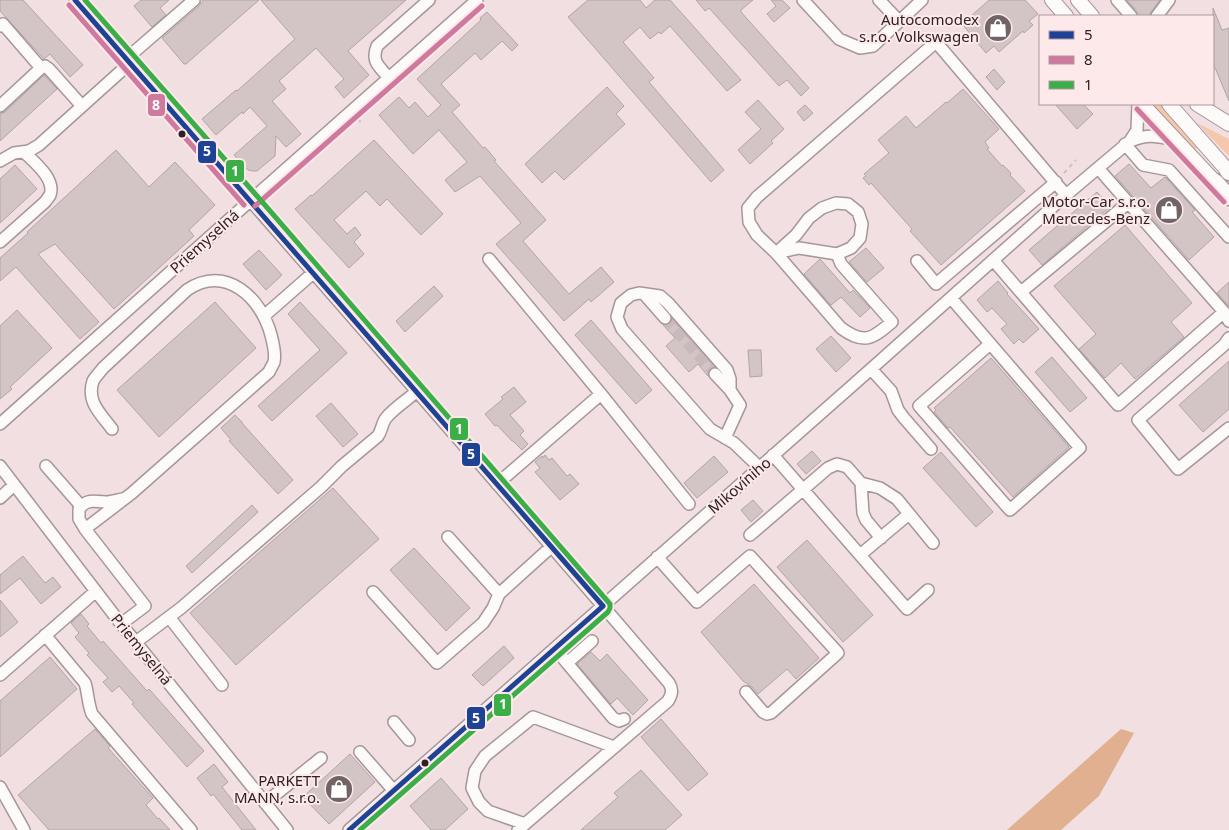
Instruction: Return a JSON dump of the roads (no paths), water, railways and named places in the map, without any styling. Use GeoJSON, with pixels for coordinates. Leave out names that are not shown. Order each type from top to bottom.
{"type":"FeatureCollection","features":[{"type":"Feature","properties":{"kind":"highway"},"geometry":{"type":"LineString","coordinates":[[1215,182],[1229,197]]}},
{"type":"Feature","properties":{"kind":"main road"},"geometry":{"type":"LineString","coordinates":[[1052,0],[1065,15]]}},
{"type":"Feature","properties":{"kind":"main road"},"geometry":{"type":"LineString","coordinates":[[1078,0],[1091,15]]}},
{"type":"Feature","properties":{"kind":"main road"},"geometry":{"type":"LineString","coordinates":[[1141,105],[1215,182]]}},
{"type":"Feature","properties":{"kind":"main road"},"geometry":{"type":"LineString","coordinates":[[1170,105],[1228,171]]}},
{"type":"Feature","properties":{"kind":"main road"},"geometry":{"type":"LineString","coordinates":[[1199,105],[1229,124]]}},
{"type":"Feature","properties":{"kind":"street"},"geometry":{"type":"LineString","coordinates":[[75,0],[603,606],[672,688],[668,701],[522,827],[488,811],[479,802],[472,788],[475,771],[485,756],[533,717],[614,747]]}},
{"type":"Feature","properties":{"kind":"street"},"geometry":{"type":"LineString","coordinates":[[0,161],[14,153],[29,151],[39,146],[194,0]]}},
{"type":"Feature","properties":{"kind":"street"},"geometry":{"type":"LineString","coordinates":[[389,78],[376,63],[374,54],[377,46],[429,0]]}},
{"type":"Feature","properties":{"kind":"street","name":"Priemyselná"},"geometry":{"type":"LineString","coordinates":[[0,424],[477,0]]}},
{"type":"Feature","properties":{"kind":"street"},"geometry":{"type":"LineString","coordinates":[[803,0],[839,39],[860,48],[874,46],[922,0]]}},
{"type":"Feature","properties":{"kind":"street"},"geometry":{"type":"LineString","coordinates":[[880,0],[899,21]]}},
{"type":"Feature","properties":{"kind":"street"},"geometry":{"type":"LineString","coordinates":[[1117,0],[1130,15]]}},
{"type":"Feature","properties":{"kind":"street"},"geometry":{"type":"LineString","coordinates":[[1158,15],[1169,0]]}},
{"type":"Feature","properties":{"kind":"street"},"geometry":{"type":"LineString","coordinates":[[0,26],[3,24],[41,68]]}},
{"type":"Feature","properties":{"kind":"street"},"geometry":{"type":"LineString","coordinates":[[838,254],[841,264],[892,322],[878,335],[864,338],[853,336],[841,328],[776,253],[757,235],[749,222],[748,208],[757,197],[936,42],[1066,195]]}},
{"type":"Feature","properties":{"kind":"street"},"geometry":{"type":"LineString","coordinates":[[0,106],[45,66],[82,106]]}},
{"type":"Feature","properties":{"kind":"street"},"geometry":{"type":"LineString","coordinates":[[1127,142],[1137,130],[1140,105]]}},
{"type":"Feature","properties":{"kind":"street"},"geometry":{"type":"LineString","coordinates":[[1127,142],[1142,136],[1175,140]]}},
{"type":"Feature","properties":{"kind":"street"},"geometry":{"type":"LineString","coordinates":[[1127,142],[1143,165],[1169,170],[1229,238]]}},
{"type":"Feature","properties":{"kind":"street","name":"Mikovíniho"},"geometry":{"type":"LineString","coordinates":[[349,830],[1127,142]]}},
{"type":"Feature","properties":{"kind":"street"},"geometry":{"type":"LineString","coordinates":[[0,242],[45,202],[50,194],[51,184],[47,177],[24,152]]}},
{"type":"Feature","properties":{"kind":"street"},"geometry":{"type":"LineString","coordinates":[[993,260],[1118,405],[1226,316],[1098,168]]}},
{"type":"Feature","properties":{"kind":"street"},"geometry":{"type":"LineString","coordinates":[[917,261],[936,284],[1056,182]]}},
{"type":"Feature","properties":{"kind":"street"},"geometry":{"type":"LineString","coordinates":[[836,203],[848,204],[858,212],[862,224],[860,238],[852,248],[838,254],[799,248],[776,253],[796,235],[809,218],[822,208],[836,203]]}},
{"type":"Feature","properties":{"kind":"street"},"geometry":{"type":"LineString","coordinates":[[1020,292],[1128,203]]}},
{"type":"Feature","properties":{"kind":"street"},"geometry":{"type":"LineString","coordinates":[[489,259],[689,504]]}},
{"type":"Feature","properties":{"kind":"street"},"geometry":{"type":"LineString","coordinates":[[264,316],[313,273]]}},
{"type":"Feature","properties":{"kind":"street"},"geometry":{"type":"LineString","coordinates":[[85,529],[125,498],[269,372],[274,362],[275,351],[267,322],[258,307],[244,291],[227,282],[211,280],[196,284],[187,290],[103,368],[94,380],[91,393],[94,406],[112,429]]}},
{"type":"Feature","properties":{"kind":"street"},"geometry":{"type":"LineString","coordinates":[[730,390],[730,379],[727,370],[660,296],[639,293],[631,295],[621,303],[617,317],[622,329],[710,429],[734,443],[760,467]]}},
{"type":"Feature","properties":{"kind":"street"},"geometry":{"type":"LineString","coordinates":[[644,294],[665,318]]}},
{"type":"Feature","properties":{"kind":"street"},"geometry":{"type":"LineString","coordinates":[[951,298],[1080,448],[1010,510],[919,406],[990,344]]}},
{"type":"Feature","properties":{"kind":"street"},"geometry":{"type":"LineString","coordinates":[[1229,338],[1224,345],[1138,420],[1178,469],[1229,428]]}},
{"type":"Feature","properties":{"kind":"street"},"geometry":{"type":"LineString","coordinates":[[871,369],[891,391],[898,410],[931,449]]}},
{"type":"Feature","properties":{"kind":"street"},"geometry":{"type":"LineString","coordinates":[[715,374],[730,390],[740,405],[725,438]]}},
{"type":"Feature","properties":{"kind":"street"},"geometry":{"type":"LineString","coordinates":[[136,642],[169,617],[378,436],[387,417],[416,392]]}},
{"type":"Feature","properties":{"kind":"street"},"geometry":{"type":"LineString","coordinates":[[497,484],[601,394]]}},
{"type":"Feature","properties":{"kind":"street"},"geometry":{"type":"LineString","coordinates":[[772,455],[907,609],[928,590]]}},
{"type":"Feature","properties":{"kind":"street"},"geometry":{"type":"LineString","coordinates":[[750,535],[828,468],[837,464],[848,467],[861,483],[863,513],[866,520],[881,538]]}},
{"type":"Feature","properties":{"kind":"street","name":"Priemyselná"},"geometry":{"type":"LineString","coordinates":[[0,466],[121,624],[287,830]]}},
{"type":"Feature","properties":{"kind":"street"},"geometry":{"type":"LineString","coordinates":[[46,466],[81,506]]}},
{"type":"Feature","properties":{"kind":"street"},"geometry":{"type":"LineString","coordinates":[[861,483],[880,488],[897,499],[933,543]]}},
{"type":"Feature","properties":{"kind":"street"},"geometry":{"type":"LineString","coordinates":[[0,498],[14,485]]}},
{"type":"Feature","properties":{"kind":"street"},"geometry":{"type":"LineString","coordinates":[[121,624],[145,606],[85,529],[79,519],[79,509],[84,503],[94,501],[106,502],[125,498]]}},
{"type":"Feature","properties":{"kind":"street"},"geometry":{"type":"LineString","coordinates":[[860,555],[909,514]]}},
{"type":"Feature","properties":{"kind":"street"},"geometry":{"type":"LineString","coordinates":[[448,537],[499,594]]}},
{"type":"Feature","properties":{"kind":"street"},"geometry":{"type":"LineString","coordinates":[[373,592],[437,663],[483,623],[493,608],[499,594],[551,547]]}},
{"type":"Feature","properties":{"kind":"street"},"geometry":{"type":"LineString","coordinates":[[658,557],[698,602],[750,556],[838,653],[770,713],[763,712],[746,692]]}},
{"type":"Feature","properties":{"kind":"street"},"geometry":{"type":"LineString","coordinates":[[0,675],[96,591]]}},
{"type":"Feature","properties":{"kind":"street"},"geometry":{"type":"LineString","coordinates":[[169,617],[222,685]]}},
{"type":"Feature","properties":{"kind":"street"},"geometry":{"type":"LineString","coordinates":[[45,635],[85,683],[92,714],[191,830]]}},
{"type":"Feature","properties":{"kind":"street"},"geometry":{"type":"LineString","coordinates":[[567,663],[592,641]]}},
{"type":"Feature","properties":{"kind":"street"},"geometry":{"type":"LineString","coordinates":[[555,648],[613,718],[619,721],[624,719]]}},
{"type":"Feature","properties":{"kind":"street"},"geometry":{"type":"LineString","coordinates":[[394,722],[409,740]]}},
{"type":"Feature","properties":{"kind":"street"},"geometry":{"type":"LineString","coordinates":[[360,752],[394,790]]}},
{"type":"Feature","properties":{"kind":"street"},"geometry":{"type":"LineString","coordinates":[[265,803],[321,758]]}},
{"type":"Feature","properties":{"kind":"street"},"geometry":{"type":"LineString","coordinates":[[0,787],[24,830]]}},
{"type":"Feature","properties":{"kind":"tunnel"},"geometry":{"type":"LineString","coordinates":[[665,318],[715,374]]}},
{"type":"Feature","properties":{"kind":"place","name":"Autocomodex s.r.o. Volkswagen"},"geometry":{"type":"Point","coordinates":[998,28]}},
{"type":"Feature","properties":{"kind":"place","name":"Motor-Car s.r.o. Mercedes-Benz"},"geometry":{"type":"Point","coordinates":[1169,210]}},
{"type":"Feature","properties":{"kind":"place","name":"PARKETT MANN, s.r.o."},"geometry":{"type":"Point","coordinates":[339,789]}}]}
